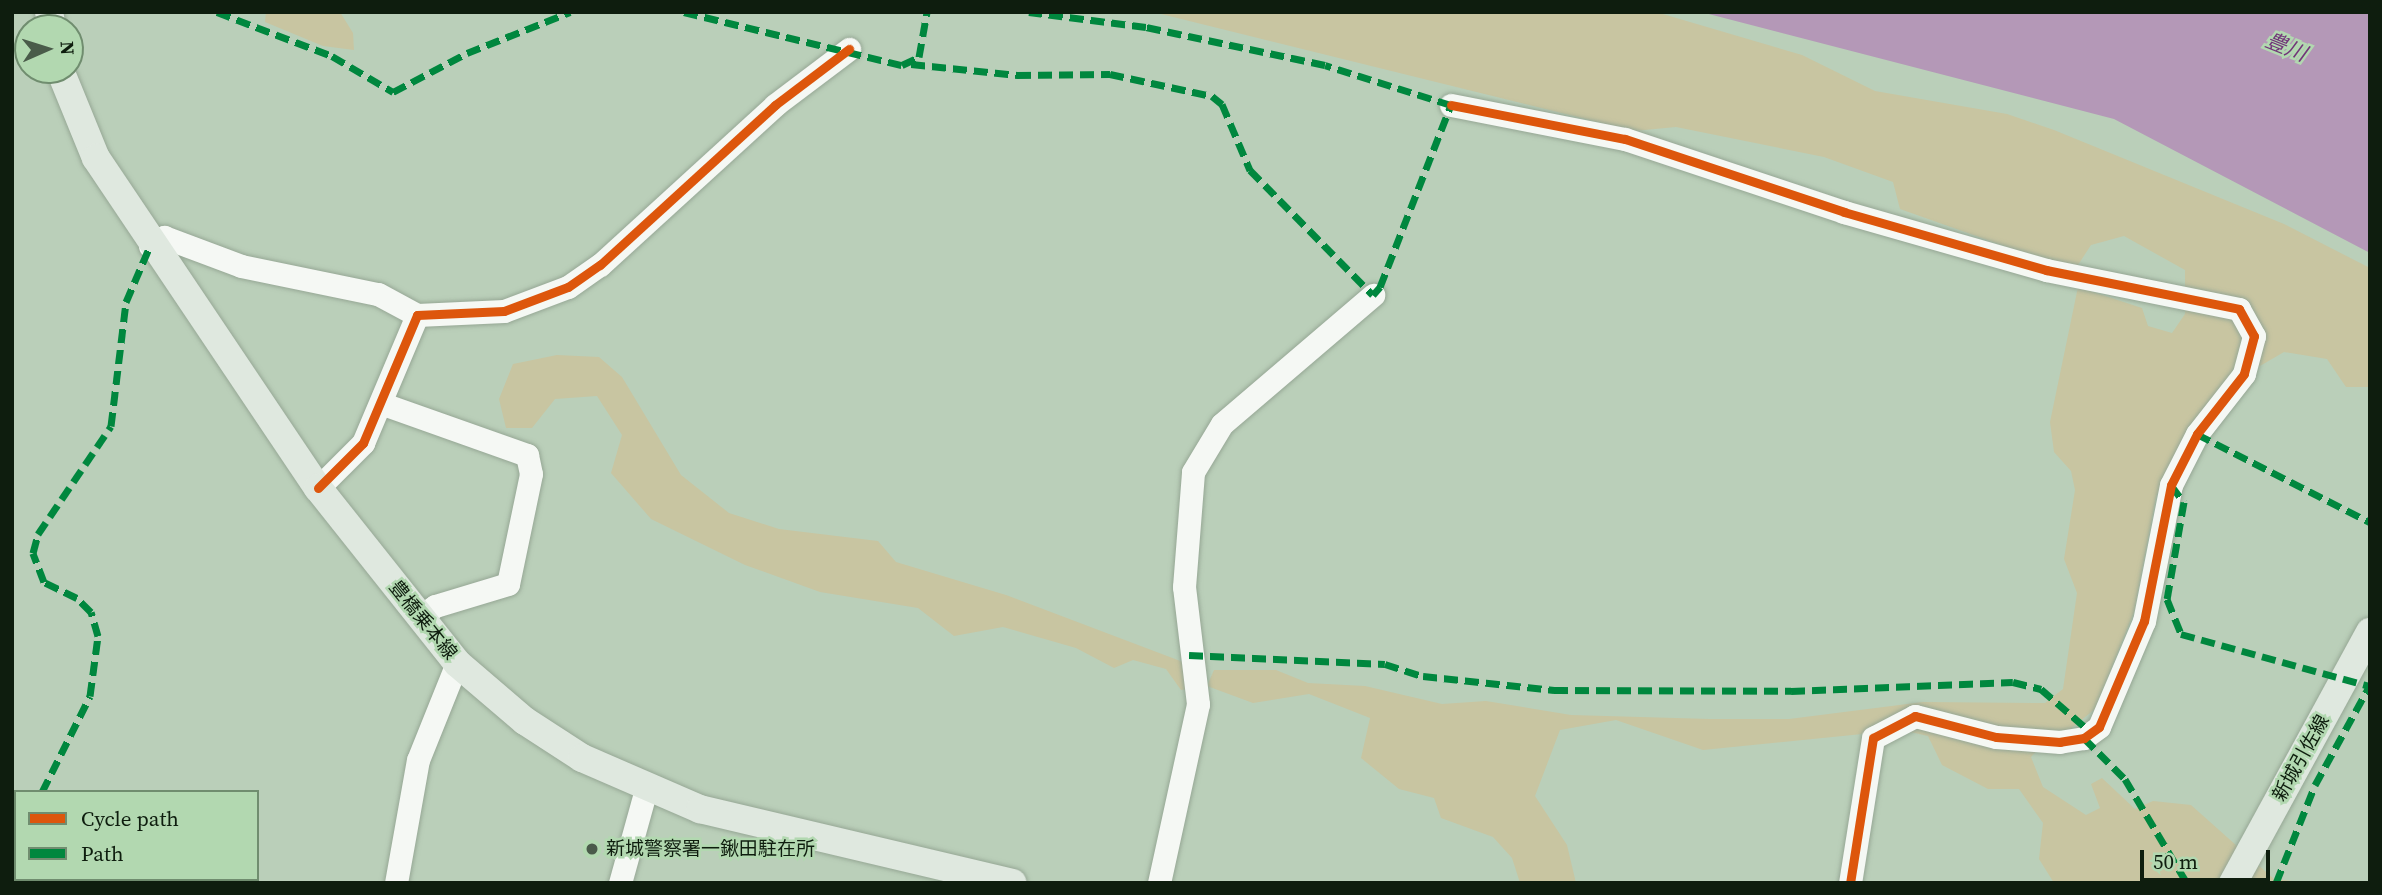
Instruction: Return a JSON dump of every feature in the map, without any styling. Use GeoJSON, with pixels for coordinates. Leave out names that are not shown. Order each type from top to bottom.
{"type":"FeatureCollection","features":[{"type":"Feature","properties":{"kind":"main road","name":"豊橋乗本線"},"geometry":{"type":"LineString","coordinates":[[66,84],[96,158],[150,246],[318,488],[457,663],[525,721],[646,789],[770,828],[1012,883]]}},
{"type":"Feature","properties":{"kind":"main road","name":"新城引佐線"},"geometry":{"type":"LineString","coordinates":[[2233,883],[2370,632]]}},
{"type":"Feature","properties":{"kind":"street"},"geometry":{"type":"LineString","coordinates":[[150,246],[164,237],[241,267],[378,294],[417,314],[504,311],[568,287],[775,105],[849,49]]}},
{"type":"Feature","properties":{"kind":"street"},"geometry":{"type":"LineString","coordinates":[[1451,105],[1625,139],[1844,212],[2046,270],[2239,309],[2254,336],[2244,374],[2197,433],[2171,485],[2144,621],[2099,727],[2084,738],[2060,742],[1996,737],[1915,716],[1873,738],[1850,883]]}},
{"type":"Feature","properties":{"kind":"street"},"geometry":{"type":"LineString","coordinates":[[1159,883],[1198,704],[1184,587],[1193,472],[1222,425],[1373,295]]}},
{"type":"Feature","properties":{"kind":"street"},"geometry":{"type":"LineString","coordinates":[[318,488],[363,443],[383,404],[417,314]]}},
{"type":"Feature","properties":{"kind":"street"},"geometry":{"type":"LineString","coordinates":[[383,404],[527,455],[531,474],[508,584],[435,606],[420,617]]}},
{"type":"Feature","properties":{"kind":"street"},"geometry":{"type":"LineString","coordinates":[[396,883],[418,760],[457,663]]}},
{"type":"Feature","properties":{"kind":"street"},"geometry":{"type":"LineString","coordinates":[[620,883],[646,789]]}},
{"type":"Feature","properties":{"kind":"shaded area"},"geometry":{"type":"Polygon","coordinates":[[[266,12],[340,12],[353,33],[354,50],[323,46],[265,22],[266,12]]]}},
{"type":"Feature","properties":{"kind":"shaded area"},"geometry":{"type":"Polygon","coordinates":[[[1153,12],[1656,12],[1802,55],[1875,91],[2007,114],[2054,130],[2284,224],[2370,268],[2370,387],[2346,387],[2327,359],[2284,352],[2229,384],[2187,432],[2156,497],[2134,612],[2095,709],[2069,730],[2053,733],[2031,757],[2043,787],[2086,815],[2100,808],[2091,784],[2102,778],[2135,809],[2153,801],[2191,805],[2274,879],[2309,883],[2054,883],[2039,859],[2043,823],[2019,789],[1988,789],[1942,765],[1928,736],[1902,730],[1703,750],[1616,720],[1560,730],[1535,796],[1567,845],[1576,883],[1520,883],[1512,858],[1493,837],[1441,818],[1434,798],[1399,789],[1361,758],[1370,718],[1309,694],[1253,703],[1207,686],[1214,670],[1276,670],[1308,683],[1365,686],[1442,704],[1486,701],[1571,715],[1710,719],[1789,719],[1923,702],[2045,703],[2063,689],[2077,593],[2064,559],[2075,490],[2071,471],[2054,452],[2050,422],[2078,287],[2142,308],[2148,326],[2172,333],[2185,314],[2185,270],[2124,236],[2091,245],[2078,265],[2055,264],[1900,209],[1893,182],[1824,157],[1676,127],[1634,131],[1153,12]]]}},
{"type":"Feature","properties":{"kind":"shaded area"},"geometry":{"type":"Polygon","coordinates":[[[557,355],[599,357],[622,377],[681,475],[729,513],[779,529],[878,541],[896,562],[1006,595],[1183,662],[1189,689],[1181,690],[1166,669],[1133,660],[1114,668],[1076,648],[1003,627],[954,636],[918,608],[820,592],[745,565],[651,519],[611,473],[622,435],[597,396],[555,399],[532,428],[506,428],[499,399],[513,364],[557,355]]]}},
{"type":"Feature","properties":{"kind":"water","name":"豊川"},"geometry":{"type":"Polygon","coordinates":[[[1701,12],[2370,12],[2370,253],[2114,119],[1701,12]]]}},
{"type":"Feature","properties":{"kind":"marked path"},"geometry":{"type":"LineString","coordinates":[[217,12],[332,56],[393,92],[467,53],[570,12]]}},
{"type":"Feature","properties":{"kind":"marked path"},"geometry":{"type":"LineString","coordinates":[[684,12],[902,65],[919,57],[927,12]]}},
{"type":"Feature","properties":{"kind":"marked path"},"geometry":{"type":"LineString","coordinates":[[911,64],[1017,75],[1110,74],[1212,96],[1222,104],[1250,170],[1373,295],[1380,287],[1451,105],[1325,65],[1146,27],[1029,12]]}},
{"type":"Feature","properties":{"kind":"marked path"},"geometry":{"type":"LineString","coordinates":[[43,790],[90,696],[98,636],[91,612],[77,598],[44,582],[33,553],[38,534],[111,426],[126,302],[150,246]]}},
{"type":"Feature","properties":{"kind":"marked path"},"geometry":{"type":"LineString","coordinates":[[2197,434],[2370,522]]}},
{"type":"Feature","properties":{"kind":"marked path"},"geometry":{"type":"LineString","coordinates":[[2171,485],[2184,502],[2167,599],[2181,634],[2370,686]]}},
{"type":"Feature","properties":{"kind":"marked path"},"geometry":{"type":"LineString","coordinates":[[1189,655],[1385,664],[1423,676],[1554,690],[1791,691],[2013,682],[2041,689],[2092,733]]}},
{"type":"Feature","properties":{"kind":"marked path"},"geometry":{"type":"LineString","coordinates":[[2276,883],[2315,785],[2370,685]]}},
{"type":"Feature","properties":{"kind":"marked path"},"geometry":{"type":"LineString","coordinates":[[2084,738],[2125,779],[2187,883]]}},
{"type":"Feature","properties":{"kind":"cycle path"},"geometry":{"type":"LineString","coordinates":[[318,488],[363,443],[417,315],[504,311],[568,287],[600,265],[775,105],[849,49]]}},
{"type":"Feature","properties":{"kind":"cycle path"},"geometry":{"type":"LineString","coordinates":[[1451,105],[1625,139],[1844,212],[2046,270],[2239,309],[2254,336],[2244,374],[2197,434],[2171,485],[2144,621],[2099,727],[2084,738],[2060,742],[1996,737],[1915,716],[1873,738],[1850,883]]}},
{"type":"Feature","properties":{"kind":"place","name":"新城警察署一鍬田駐在所"},"geometry":{"type":"Point","coordinates":[592,849]}}]}
